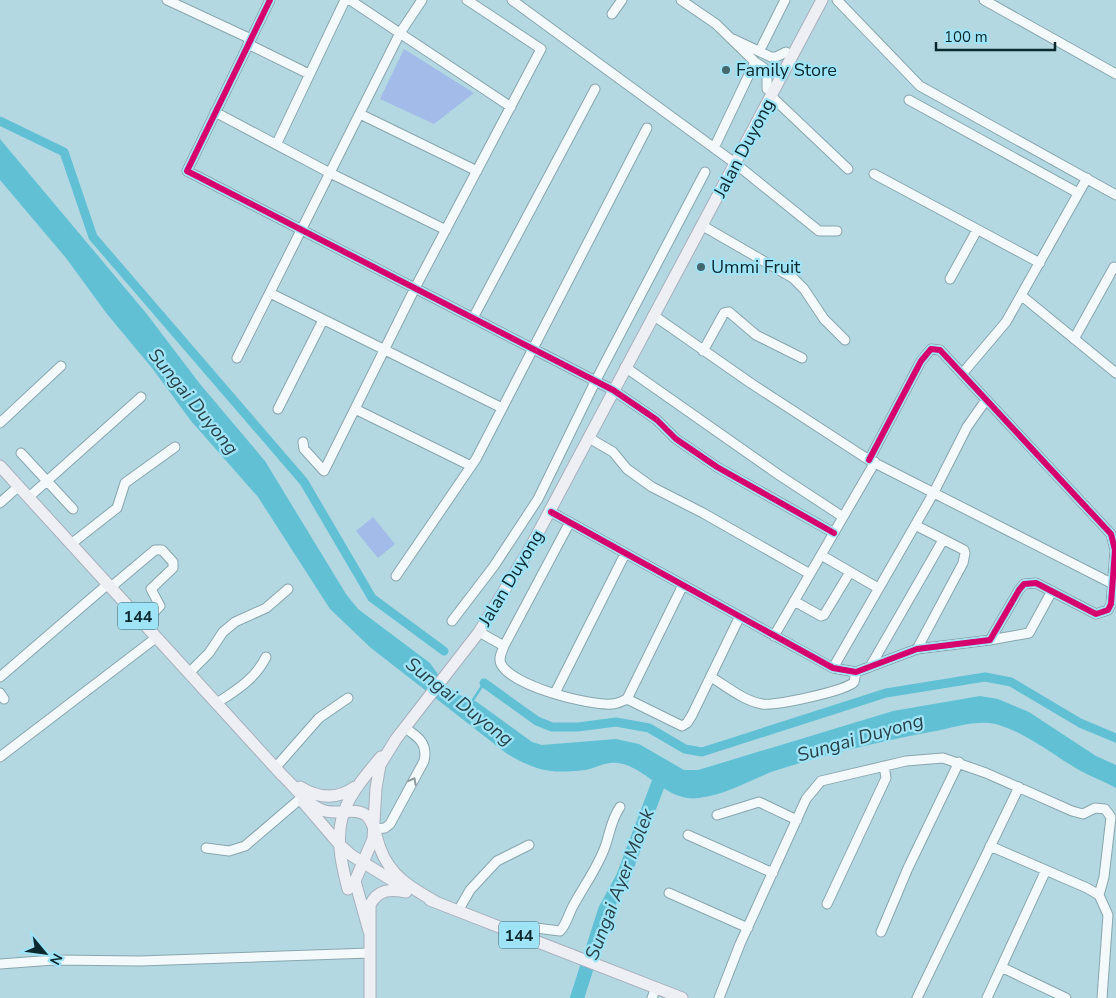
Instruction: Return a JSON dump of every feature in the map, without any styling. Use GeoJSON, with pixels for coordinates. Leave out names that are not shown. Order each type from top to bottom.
{"type":"FeatureCollection","features":[{"type":"Feature","properties":{"kind":"main road","name":"Jalan Duyong"},"geometry":{"type":"LineString","coordinates":[[769,92],[786,52],[814,0]]}},
{"type":"Feature","properties":{"kind":"main road","name":"Jalan Duyong"},"geometry":{"type":"LineString","coordinates":[[678,267],[677,260],[822,0]]}},
{"type":"Feature","properties":{"kind":"main road","name":"Jalan Duyong"},"geometry":{"type":"LineString","coordinates":[[374,829],[377,776],[380,765],[396,739],[478,632],[551,512],[678,267],[683,264],[703,226],[733,161]]}},
{"type":"Feature","properties":{"kind":"main road","name":"144"},"geometry":{"type":"LineString","coordinates":[[0,466],[279,771],[312,804],[328,812],[342,813],[354,811],[366,815],[374,829],[386,862],[393,873],[411,887],[436,902]]}},
{"type":"Feature","properties":{"kind":"main road"},"geometry":{"type":"LineString","coordinates":[[348,889],[339,844],[342,813],[360,783],[396,739]]}},
{"type":"Feature","properties":{"kind":"main road","name":"144"},"geometry":{"type":"LineString","coordinates":[[279,771],[312,814],[339,844],[362,862],[418,894],[599,965],[654,993],[682,998]]}},
{"type":"Feature","properties":{"kind":"main road"},"geometry":{"type":"LineString","coordinates":[[279,771],[302,788],[322,796],[342,795],[360,783]]}},
{"type":"Feature","properties":{"kind":"main road"},"geometry":{"type":"LineString","coordinates":[[312,814],[325,836],[348,889],[370,949]]}},
{"type":"Feature","properties":{"kind":"main road"},"geometry":{"type":"LineString","coordinates":[[369,931],[355,881],[362,862],[371,848],[374,829]]}},
{"type":"Feature","properties":{"kind":"main road"},"geometry":{"type":"LineString","coordinates":[[370,998],[370,905],[379,893],[394,890],[418,894]]}},
{"type":"Feature","properties":{"kind":"street"},"geometry":{"type":"LineString","coordinates":[[167,0],[310,74]]}},
{"type":"Feature","properties":{"kind":"street"},"geometry":{"type":"LineString","coordinates":[[270,0],[187,171],[596,380],[652,416],[676,439],[717,467],[834,533]]}},
{"type":"Feature","properties":{"kind":"street"},"geometry":{"type":"LineString","coordinates":[[277,143],[345,0]]}},
{"type":"Feature","properties":{"kind":"street"},"geometry":{"type":"LineString","coordinates":[[350,0],[511,106]]}},
{"type":"Feature","properties":{"kind":"street"},"geometry":{"type":"LineString","coordinates":[[237,358],[400,33],[422,0]]}},
{"type":"Feature","properties":{"kind":"street"},"geometry":{"type":"LineString","coordinates":[[303,442],[304,449],[324,471],[415,288],[541,49],[467,0]]}},
{"type":"Feature","properties":{"kind":"street"},"geometry":{"type":"LineString","coordinates":[[512,0],[523,3],[733,161],[819,231],[837,231]]}},
{"type":"Feature","properties":{"kind":"street"},"geometry":{"type":"LineString","coordinates":[[612,14],[622,0]]}},
{"type":"Feature","properties":{"kind":"street"},"geometry":{"type":"LineString","coordinates":[[682,0],[716,24],[755,62],[764,68],[767,74],[769,92],[848,169]]}},
{"type":"Feature","properties":{"kind":"street"},"geometry":{"type":"LineString","coordinates":[[760,50],[785,0]]}},
{"type":"Feature","properties":{"kind":"street"},"geometry":{"type":"LineString","coordinates":[[840,1],[920,86],[1116,195]]}},
{"type":"Feature","properties":{"kind":"street"},"geometry":{"type":"LineString","coordinates":[[990,1],[1116,74]]}},
{"type":"Feature","properties":{"kind":"street"},"geometry":{"type":"LineString","coordinates":[[728,37],[776,57],[786,52]]}},
{"type":"Feature","properties":{"kind":"street"},"geometry":{"type":"LineString","coordinates":[[714,148],[755,62]]}},
{"type":"Feature","properties":{"kind":"street"},"geometry":{"type":"LineString","coordinates":[[474,318],[595,89]]}},
{"type":"Feature","properties":{"kind":"street"},"geometry":{"type":"LineString","coordinates":[[909,100],[1078,193]]}},
{"type":"Feature","properties":{"kind":"street"},"geometry":{"type":"LineString","coordinates":[[215,112],[277,143],[330,173],[446,230]]}},
{"type":"Feature","properties":{"kind":"street"},"geometry":{"type":"LineString","coordinates":[[360,114],[477,171]]}},
{"type":"Feature","properties":{"kind":"street"},"geometry":{"type":"LineString","coordinates":[[396,576],[472,466],[647,128]]}},
{"type":"Feature","properties":{"kind":"street"},"geometry":{"type":"LineString","coordinates":[[452,622],[494,566],[538,499],[596,380],[705,172]]}},
{"type":"Feature","properties":{"kind":"street"},"geometry":{"type":"LineString","coordinates":[[874,174],[1040,263]]}},
{"type":"Feature","properties":{"kind":"street"},"geometry":{"type":"LineString","coordinates":[[962,374],[1006,322],[1087,178]]}},
{"type":"Feature","properties":{"kind":"street"},"geometry":{"type":"LineString","coordinates":[[703,226],[793,278],[804,289],[824,319],[845,340]]}},
{"type":"Feature","properties":{"kind":"street"},"geometry":{"type":"LineString","coordinates":[[950,280],[977,230]]}},
{"type":"Feature","properties":{"kind":"street"},"geometry":{"type":"LineString","coordinates":[[1074,339],[1114,267]]}},
{"type":"Feature","properties":{"kind":"street"},"geometry":{"type":"LineString","coordinates":[[270,293],[502,408]]}},
{"type":"Feature","properties":{"kind":"street"},"geometry":{"type":"LineString","coordinates":[[1022,296],[1116,373]]}},
{"type":"Feature","properties":{"kind":"street"},"geometry":{"type":"LineString","coordinates":[[703,351],[724,313],[729,312],[756,335],[802,358]]}},
{"type":"Feature","properties":{"kind":"street"},"geometry":{"type":"LineString","coordinates":[[653,315],[703,351],[872,461],[933,494],[1113,584]]}},
{"type":"Feature","properties":{"kind":"street"},"geometry":{"type":"LineString","coordinates":[[278,409],[323,320]]}},
{"type":"Feature","properties":{"kind":"street"},"geometry":{"type":"LineString","coordinates":[[774,636],[843,517],[926,353],[931,349],[940,350],[1111,534],[1116,550],[1111,604],[1108,610],[1102,613],[1089,611],[1036,583],[1024,584],[990,640]]}},
{"type":"Feature","properties":{"kind":"street"},"geometry":{"type":"LineString","coordinates":[[0,423],[61,366]]}},
{"type":"Feature","properties":{"kind":"street"},"geometry":{"type":"LineString","coordinates":[[625,367],[728,437],[779,475],[843,517]]}},
{"type":"Feature","properties":{"kind":"street"},"geometry":{"type":"LineString","coordinates":[[29,497],[141,397]]}},
{"type":"Feature","properties":{"kind":"street"},"geometry":{"type":"LineString","coordinates":[[833,668],[916,525],[966,427],[986,400]]}},
{"type":"Feature","properties":{"kind":"street"},"geometry":{"type":"LineString","coordinates":[[355,409],[472,466]]}},
{"type":"Feature","properties":{"kind":"street"},"geometry":{"type":"LineString","coordinates":[[589,438],[613,452],[627,469],[652,487],[703,513],[810,574]]}},
{"type":"Feature","properties":{"kind":"street"},"geometry":{"type":"LineString","coordinates":[[72,544],[117,508],[125,483],[175,446]]}},
{"type":"Feature","properties":{"kind":"street"},"geometry":{"type":"LineString","coordinates":[[21,453],[74,509]]}},
{"type":"Feature","properties":{"kind":"street"},"geometry":{"type":"LineString","coordinates":[[0,503],[19,486]]}},
{"type":"Feature","properties":{"kind":"street"},"geometry":{"type":"LineString","coordinates":[[551,512],[739,618],[833,668],[856,672],[916,649],[1029,633],[1052,591]]}},
{"type":"Feature","properties":{"kind":"street"},"geometry":{"type":"LineString","coordinates":[[570,522],[504,646],[500,656],[501,664],[507,672],[532,685],[596,703],[612,704],[627,699],[682,726],[692,715],[739,618]]}},
{"type":"Feature","properties":{"kind":"street"},"geometry":{"type":"LineString","coordinates":[[916,525],[964,550],[966,558],[916,649]]}},
{"type":"Feature","properties":{"kind":"street"},"geometry":{"type":"LineString","coordinates":[[870,667],[943,540]]}},
{"type":"Feature","properties":{"kind":"street"},"geometry":{"type":"LineString","coordinates":[[0,677],[109,585],[154,550],[162,550],[173,562],[173,568],[151,589],[160,606],[144,623]]}},
{"type":"Feature","properties":{"kind":"street"},"geometry":{"type":"LineString","coordinates":[[555,693],[625,554]]}},
{"type":"Feature","properties":{"kind":"street"},"geometry":{"type":"LineString","coordinates":[[821,555],[878,588]]}},
{"type":"Feature","properties":{"kind":"street"},"geometry":{"type":"LineString","coordinates":[[794,601],[821,616],[824,615],[850,572]]}},
{"type":"Feature","properties":{"kind":"street"},"geometry":{"type":"LineString","coordinates":[[627,699],[682,586]]}},
{"type":"Feature","properties":{"kind":"street"},"geometry":{"type":"LineString","coordinates":[[189,673],[208,653],[223,632],[234,622],[266,608],[288,589]]}},
{"type":"Feature","properties":{"kind":"street"},"geometry":{"type":"LineString","coordinates":[[478,632],[504,646]]}},
{"type":"Feature","properties":{"kind":"street"},"geometry":{"type":"LineString","coordinates":[[0,757],[157,637]]}},
{"type":"Feature","properties":{"kind":"street"},"geometry":{"type":"LineString","coordinates":[[217,703],[248,682],[260,668],[266,656]]}},
{"type":"Feature","properties":{"kind":"street"},"geometry":{"type":"LineString","coordinates":[[711,677],[752,701],[768,704],[843,689],[854,682],[856,672]]}},
{"type":"Feature","properties":{"kind":"street"},"geometry":{"type":"LineString","coordinates":[[279,771],[319,718],[348,698]]}},
{"type":"Feature","properties":{"kind":"street"},"geometry":{"type":"LineString","coordinates":[[374,829],[385,828],[390,824],[424,761],[425,746],[422,741],[405,728]]}},
{"type":"Feature","properties":{"kind":"street"},"geometry":{"type":"LineString","coordinates":[[718,998],[811,790],[821,781],[884,766],[929,758],[943,758],[959,762],[1084,814],[1095,808],[1105,809],[1111,817],[1104,877],[1099,895]]}},
{"type":"Feature","properties":{"kind":"street"},"geometry":{"type":"LineString","coordinates":[[881,932],[908,868],[959,762]]}},
{"type":"Feature","properties":{"kind":"street"},"geometry":{"type":"LineString","coordinates":[[827,904],[886,778],[884,766]]}},
{"type":"Feature","properties":{"kind":"street"},"geometry":{"type":"LineString","coordinates":[[918,998],[1019,787]]}},
{"type":"Feature","properties":{"kind":"street"},"geometry":{"type":"LineString","coordinates":[[206,848],[229,851],[245,846],[300,798]]}},
{"type":"Feature","properties":{"kind":"street"},"geometry":{"type":"LineString","coordinates":[[717,815],[759,802],[797,820]]}},
{"type":"Feature","properties":{"kind":"street"},"geometry":{"type":"LineString","coordinates":[[518,934],[528,927],[554,932],[560,931],[563,928],[605,847],[614,816],[620,807]]}},
{"type":"Feature","properties":{"kind":"street"},"geometry":{"type":"LineString","coordinates":[[688,836],[773,873]]}},
{"type":"Feature","properties":{"kind":"street"},"geometry":{"type":"LineString","coordinates":[[458,911],[470,890],[497,861],[529,845]]}},
{"type":"Feature","properties":{"kind":"street"},"geometry":{"type":"LineString","coordinates":[[990,846],[1088,888],[1099,895],[1108,915],[1102,998]]}},
{"type":"Feature","properties":{"kind":"street"},"geometry":{"type":"LineString","coordinates":[[986,998],[1046,870]]}},
{"type":"Feature","properties":{"kind":"street"},"geometry":{"type":"LineString","coordinates":[[669,893],[748,928]]}},
{"type":"Feature","properties":{"kind":"street"},"geometry":{"type":"LineString","coordinates":[[0,964],[54,960],[140,961],[370,949]]}},
{"type":"Feature","properties":{"kind":"street"},"geometry":{"type":"LineString","coordinates":[[1001,967],[1066,998]]}},
{"type":"Feature","properties":{"kind":"shaded area"},"geometry":{"type":"Polygon","coordinates":[[[404,49],[474,93],[434,124],[380,99],[404,49]]]}},
{"type":"Feature","properties":{"kind":"shaded area"},"geometry":{"type":"Polygon","coordinates":[[[373,517],[395,544],[378,558],[356,531],[373,517]]]}},
{"type":"Feature","properties":{"kind":"water","name":"Sungai Duyong"},"geometry":{"type":"Polygon","coordinates":[[[0,139],[146,313],[200,384],[265,461],[346,594],[358,609],[430,663],[447,687],[457,694],[477,702],[532,742],[542,745],[616,739],[639,744],[684,770],[698,770],[893,711],[980,696],[998,699],[1029,712],[1096,756],[1116,765],[1116,788],[1079,770],[1020,734],[991,723],[959,726],[834,754],[774,771],[728,791],[699,798],[677,795],[638,771],[618,763],[605,764],[585,770],[562,772],[543,770],[526,764],[506,753],[371,648],[330,609],[258,497],[191,421],[152,368],[107,314],[66,258],[0,180],[0,139]]]}},
{"type":"Feature","properties":{"kind":"waterway"},"geometry":{"type":"LineString","coordinates":[[0,121],[64,152],[93,237],[304,482],[372,598],[444,651]]}},
{"type":"Feature","properties":{"kind":"waterway"},"geometry":{"type":"LineString","coordinates":[[484,683],[537,721],[552,727],[578,727],[616,722],[649,728],[685,749],[702,752],[886,693],[985,677],[1011,682],[1080,723],[1116,738]]}},
{"type":"Feature","properties":{"kind":"waterway","name":"Sungai Duyong"},"geometry":{"type":"LineString","coordinates":[[471,703],[484,683]]}},
{"type":"Feature","properties":{"kind":"waterway","name":"Sungai Ayer Molek"},"geometry":{"type":"LineString","coordinates":[[577,998],[605,910],[623,877],[663,771]]}},
{"type":"Feature","properties":{"kind":"cycle path"},"geometry":{"type":"LineString","coordinates":[[270,0],[187,171],[613,390],[657,420],[676,439],[717,467],[834,533]]}},
{"type":"Feature","properties":{"kind":"cycle path"},"geometry":{"type":"LineString","coordinates":[[551,512],[833,668],[856,672],[917,649],[990,640],[1024,584],[1036,583],[1096,614],[1108,610],[1111,604],[1115,550],[1111,534],[940,350],[931,349],[921,361],[869,460]]}},
{"type":"Feature","properties":{"kind":"place","name":"Family Store"},"geometry":{"type":"Point","coordinates":[726,70]}},
{"type":"Feature","properties":{"kind":"place","name":"Ummi Fruit"},"geometry":{"type":"Point","coordinates":[701,267]}}]}
